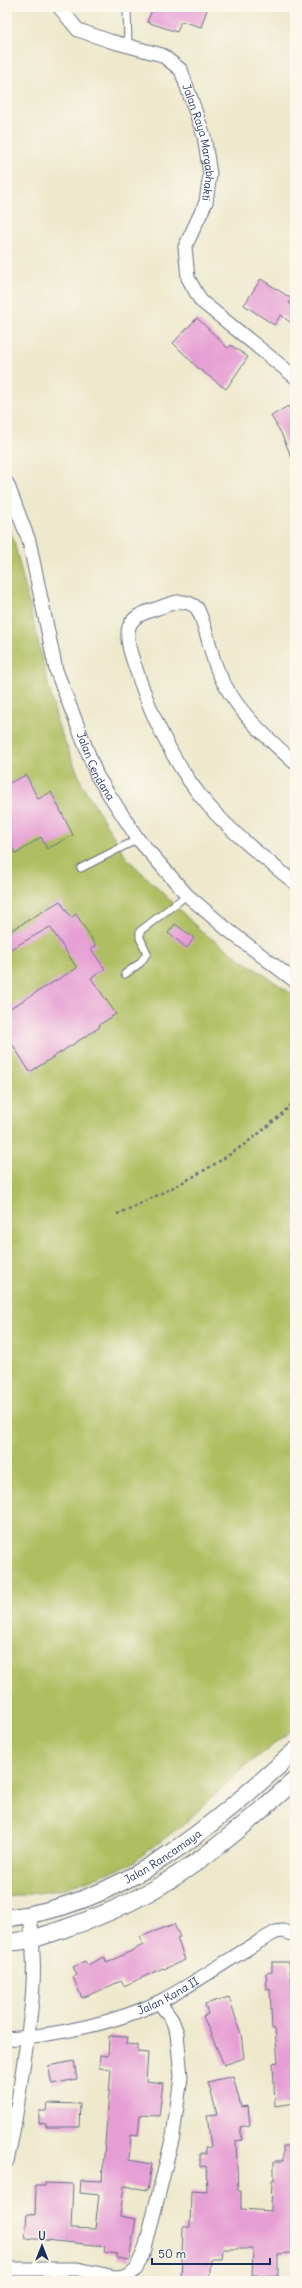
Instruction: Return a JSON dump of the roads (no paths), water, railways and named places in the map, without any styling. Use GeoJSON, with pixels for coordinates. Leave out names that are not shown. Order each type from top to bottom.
{"type":"FeatureCollection","features":[{"type":"Feature","properties":{"kind":"street","name":"Jalan Raya Margabhakti"},"geometry":{"type":"LineString","coordinates":[[58,7],[78,30],[162,55],[178,66],[186,80],[204,136],[210,184],[203,212],[185,247],[186,268],[191,285],[201,301],[295,377]]}},
{"type":"Feature","properties":{"kind":"street","name":"Jalan Cendana"},"geometry":{"type":"LineString","coordinates":[[7,483],[29,541],[56,670],[64,695],[97,776],[138,840],[187,896],[228,930],[295,981]]}},
{"type":"Feature","properties":{"kind":"street"},"geometry":{"type":"LineString","coordinates":[[295,763],[253,724],[229,693],[217,668],[197,608],[185,601],[177,601],[147,612],[133,621],[129,628],[129,636],[135,665],[156,722],[170,751],[207,804],[249,846],[295,883]]}},
{"type":"Feature","properties":{"kind":"street","name":"Jalan Rancamaya"},"geometry":{"type":"LineString","coordinates":[[7,1918],[30,1916],[106,1890],[132,1877],[174,1852],[217,1820],[295,1751]]}},
{"type":"Feature","properties":{"kind":"street","name":"Jalan Rancamaya"},"geometry":{"type":"LineString","coordinates":[[7,1942],[33,1939],[111,1912],[169,1882],[215,1850],[295,1780]]}},
{"type":"Feature","properties":{"kind":"street"},"geometry":{"type":"LineString","coordinates":[[7,2161],[17,2114],[29,2036],[35,1976],[30,1916]]}},
{"type":"Feature","properties":{"kind":"street","name":"Jalan Kana II"},"geometry":{"type":"LineString","coordinates":[[7,2039],[91,2025],[159,2002],[276,1932],[283,1931],[295,1934]]}},
{"type":"Feature","properties":{"kind":"street"},"geometry":{"type":"LineString","coordinates":[[7,2270],[78,2269],[115,2276],[128,2276],[136,2269],[145,2249],[173,2136],[181,2077],[177,2033],[172,2020],[159,2002]]}},
{"type":"Feature","properties":{"kind":"street"},"geometry":{"type":"LineString","coordinates":[[7,2270],[11,2275],[11,2281]]}},
{"type":"Feature","properties":{"kind":"lane"},"geometry":{"type":"LineString","coordinates":[[128,7],[128,46]]}},
{"type":"Feature","properties":{"kind":"lane"},"geometry":{"type":"LineString","coordinates":[[80,868],[138,840]]}},
{"type":"Feature","properties":{"kind":"lane"},"geometry":{"type":"LineString","coordinates":[[125,974],[140,963],[147,953],[140,938],[140,931],[187,896]]}}]}
